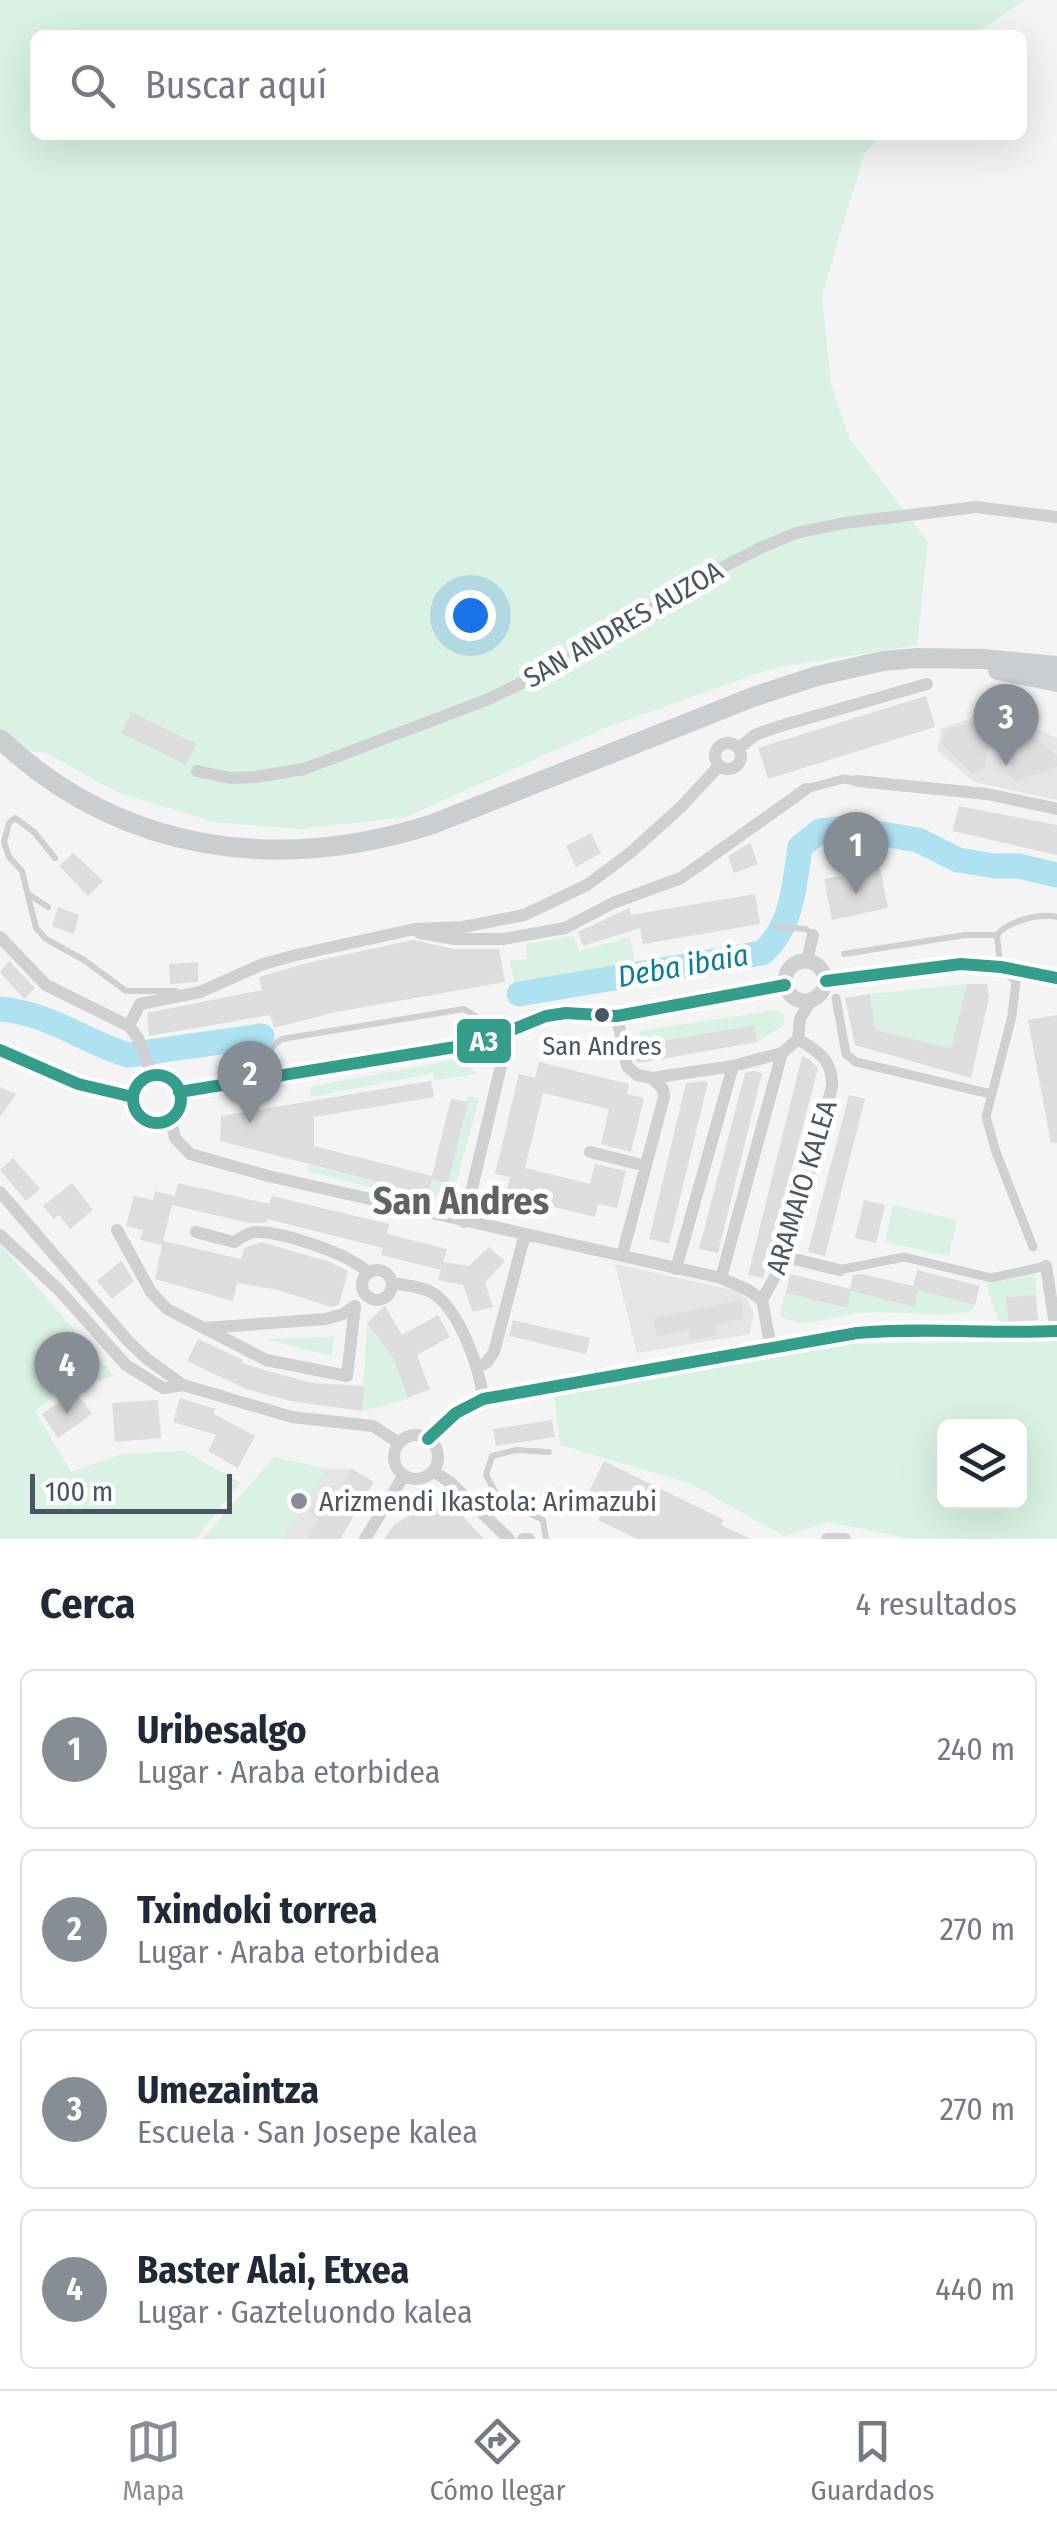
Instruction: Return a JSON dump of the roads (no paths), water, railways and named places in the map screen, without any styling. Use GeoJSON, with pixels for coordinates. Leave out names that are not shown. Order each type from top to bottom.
{"type":"FeatureCollection","features":[{"type":"Feature","properties":{"kind":"main road"},"geometry":{"type":"LineString","coordinates":[[1016,661],[1057,657]]}},
{"type":"Feature","properties":{"kind":"main road"},"geometry":{"type":"LineString","coordinates":[[918,658],[1057,682]]}},
{"type":"Feature","properties":{"kind":"main road"},"geometry":{"type":"LineString","coordinates":[[0,738],[71,791],[141,826],[236,849],[324,850],[432,824],[753,697],[816,676],[883,661],[918,658],[1057,666]]}},
{"type":"Feature","properties":{"kind":"street","name":"SAN ANDRES AUZOA"},"geometry":{"type":"LineString","coordinates":[[197,771],[230,778],[277,776],[489,698],[569,659],[724,566],[796,533],[844,523],[976,507],[1057,517]]}},
{"type":"Feature","properties":{"kind":"street"},"geometry":{"type":"LineString","coordinates":[[739,748],[756,735],[777,727],[928,684]]}},
{"type":"Feature","properties":{"kind":"street"},"geometry":{"type":"LineString","coordinates":[[727,742],[739,748],[738,764],[731,769],[719,766],[714,753],[719,746],[727,742]]}},
{"type":"Feature","properties":{"kind":"street"},"geometry":{"type":"LineString","coordinates":[[150,1072],[138,1084],[133,1097],[135,1109],[143,1119],[154,1123],[170,1119],[178,1109],[179,1092],[169,1079],[150,1072],[133,1032],[140,1004],[200,992],[280,959],[414,929],[508,920],[560,900],[630,853],[719,766]]}},
{"type":"Feature","properties":{"kind":"street"},"geometry":{"type":"LineString","coordinates":[[414,929],[422,935],[456,940],[517,938],[564,928],[613,903],[681,878],[806,789],[843,779],[986,794],[1057,809]]}},
{"type":"Feature","properties":{"kind":"street"},"geometry":{"type":"LineString","coordinates":[[808,960],[813,935]]}},
{"type":"Feature","properties":{"kind":"street"},"geometry":{"type":"LineString","coordinates":[[0,938],[46,985],[133,1032]]}},
{"type":"Feature","properties":{"kind":"street"},"geometry":{"type":"LineString","coordinates":[[617,1016],[627,1066],[637,1075],[652,1078],[733,1066],[782,1053],[798,1039],[800,1019],[812,1000],[822,993],[826,981],[818,965],[808,960],[790,967],[785,985],[792,997],[812,1000]]}},
{"type":"Feature","properties":{"kind":"street"},"geometry":{"type":"LineString","coordinates":[[826,981],[960,964],[1000,966],[1057,978]]}},
{"type":"Feature","properties":{"kind":"street"},"geometry":{"type":"LineString","coordinates":[[1000,966],[1016,981],[1012,1016],[986,1117],[1033,1247]]}},
{"type":"Feature","properties":{"kind":"street"},"geometry":{"type":"LineString","coordinates":[[179,1092],[497,1036],[546,1016],[617,1016],[785,985]]}},
{"type":"Feature","properties":{"kind":"street"},"geometry":{"type":"LineString","coordinates":[[836,998],[846,1054],[856,1062],[991,1094]]}},
{"type":"Feature","properties":{"kind":"street"},"geometry":{"type":"LineString","coordinates":[[464,1222],[504,1053],[497,1036]]}},
{"type":"Feature","properties":{"kind":"street","name":"ARAMAIO KALEA"},"geometry":{"type":"LineString","coordinates":[[762,1300],[786,1257],[829,1100],[832,1072],[824,1056],[798,1039]]}},
{"type":"Feature","properties":{"kind":"street"},"geometry":{"type":"LineString","coordinates":[[0,1050],[78,1084],[133,1097]]}},
{"type":"Feature","properties":{"kind":"street"},"geometry":{"type":"LineString","coordinates":[[721,1278],[782,1053]]}},
{"type":"Feature","properties":{"kind":"street"},"geometry":{"type":"LineString","coordinates":[[676,1269],[733,1066]]}},
{"type":"Feature","properties":{"kind":"street"},"geometry":{"type":"LineString","coordinates":[[622,1256],[664,1097],[663,1089],[652,1078]]}},
{"type":"Feature","properties":{"kind":"street"},"geometry":{"type":"LineString","coordinates":[[170,1119],[175,1138],[190,1154],[464,1222],[721,1278],[762,1300],[772,1348]]}},
{"type":"Feature","properties":{"kind":"street"},"geometry":{"type":"LineString","coordinates":[[590,1152],[646,1166]]}},
{"type":"Feature","properties":{"kind":"street"},"geometry":{"type":"LineString","coordinates":[[0,1192],[128,1341],[183,1385],[292,1418],[373,1426],[399,1443]]}},
{"type":"Feature","properties":{"kind":"street"},"geometry":{"type":"LineString","coordinates":[[118,1230],[151,1292],[167,1309],[266,1360],[347,1376],[356,1306]]}},
{"type":"Feature","properties":{"kind":"street"},"geometry":{"type":"LineString","coordinates":[[196,1232],[234,1242],[254,1232],[270,1235],[344,1254],[368,1273]]}},
{"type":"Feature","properties":{"kind":"street"},"geometry":{"type":"LineString","coordinates":[[0,1234],[60,1291],[126,1365],[163,1388],[183,1385]]}},
{"type":"Feature","properties":{"kind":"street"},"geometry":{"type":"LineString","coordinates":[[477,1368],[490,1360],[497,1344],[525,1234]]}},
{"type":"Feature","properties":{"kind":"street"},"geometry":{"type":"LineString","coordinates":[[428,1439],[456,1413],[483,1400],[772,1348],[889,1330],[991,1334],[1057,1331],[1046,1266],[991,1278],[904,1257],[839,1270],[786,1257]]}},
{"type":"Feature","properties":{"kind":"street"},"geometry":{"type":"LineString","coordinates":[[392,1283],[390,1292],[382,1299],[372,1299],[365,1293],[363,1280],[368,1273],[382,1271],[392,1283],[430,1291],[442,1301],[453,1314],[477,1368],[483,1400]]}},
{"type":"Feature","properties":{"kind":"street"},"geometry":{"type":"LineString","coordinates":[[204,1328],[326,1318],[356,1306],[365,1293]]}},
{"type":"Feature","properties":{"kind":"street"},"geometry":{"type":"LineString","coordinates":[[416,1435],[428,1439],[438,1454],[432,1471],[422,1478],[404,1475],[394,1456],[399,1443],[416,1435]]}},
{"type":"Feature","properties":{"kind":"street"},"geometry":{"type":"LineString","coordinates":[[432,1471],[451,1483],[508,1539]]}},
{"type":"Feature","properties":{"kind":"street"},"geometry":{"type":"LineString","coordinates":[[366,1539],[404,1475]]}},
{"type":"Feature","properties":{"kind":"street"},"geometry":{"type":"LineString","coordinates":[[827,1539],[845,1539]]}},
{"type":"Feature","properties":{"kind":"lane"},"geometry":{"type":"LineString","coordinates":[[55,858],[25,823],[16,818],[9,823],[4,842],[9,857],[22,871],[36,928],[46,939],[84,960],[126,991],[200,992]]}},
{"type":"Feature","properties":{"kind":"lane"},"geometry":{"type":"LineString","coordinates":[[27,893],[48,907]]}},
{"type":"Feature","properties":{"kind":"lane"},"geometry":{"type":"LineString","coordinates":[[1000,966],[997,935],[1001,928],[1057,916]]}},
{"type":"Feature","properties":{"kind":"lane"},"geometry":{"type":"LineString","coordinates":[[776,927],[806,929],[813,935]]}},
{"type":"Feature","properties":{"kind":"lane"},"geometry":{"type":"LineString","coordinates":[[844,954],[916,942],[997,935]]}},
{"type":"Feature","properties":{"kind":"lane"},"geometry":{"type":"LineString","coordinates":[[247,1082],[282,1040],[464,1009],[497,1036]]}},
{"type":"Feature","properties":{"kind":"lane"},"geometry":{"type":"LineString","coordinates":[[546,1539],[543,1520],[498,1497],[486,1474],[492,1456],[502,1451],[549,1452]]}},
{"type":"Feature","properties":{"kind":"waterway","name":"Deba ibaia"},"geometry":{"type":"LineString","coordinates":[[519,994],[762,953],[786,918],[800,847],[820,831],[845,828],[918,840],[958,860],[1018,866],[1057,875]]}},
{"type":"Feature","properties":{"kind":"waterway","name":"Deba ibaia"},"geometry":{"type":"LineString","coordinates":[[0,1009],[35,1016],[128,1055],[262,1036]]}},
{"type":"Feature","properties":{"kind":"place","name":"Umezaintza"},"geometry":{"type":"Point","coordinates":[1006,766]}},
{"type":"Feature","properties":{"kind":"place","name":"Uribesalgo"},"geometry":{"type":"Point","coordinates":[856,894]}},
{"type":"Feature","properties":{"kind":"place","name":"San Andres"},"geometry":{"type":"Point","coordinates":[602,1015]}},
{"type":"Feature","properties":{"kind":"place","name":"Txindoki torrea"},"geometry":{"type":"Point","coordinates":[250,1123]}},
{"type":"Feature","properties":{"kind":"place","name":"Baster Alai, Etxea"},"geometry":{"type":"Point","coordinates":[67,1414]}},
{"type":"Feature","properties":{"kind":"place","name":"Arizmendi Ikastola: Arimazubi"},"geometry":{"type":"Point","coordinates":[299,1501]}},
{"type":"Feature","properties":{"kind":"district","name":"San Andres"},"geometry":{"type":"Point","coordinates":[461,1201]}}]}
